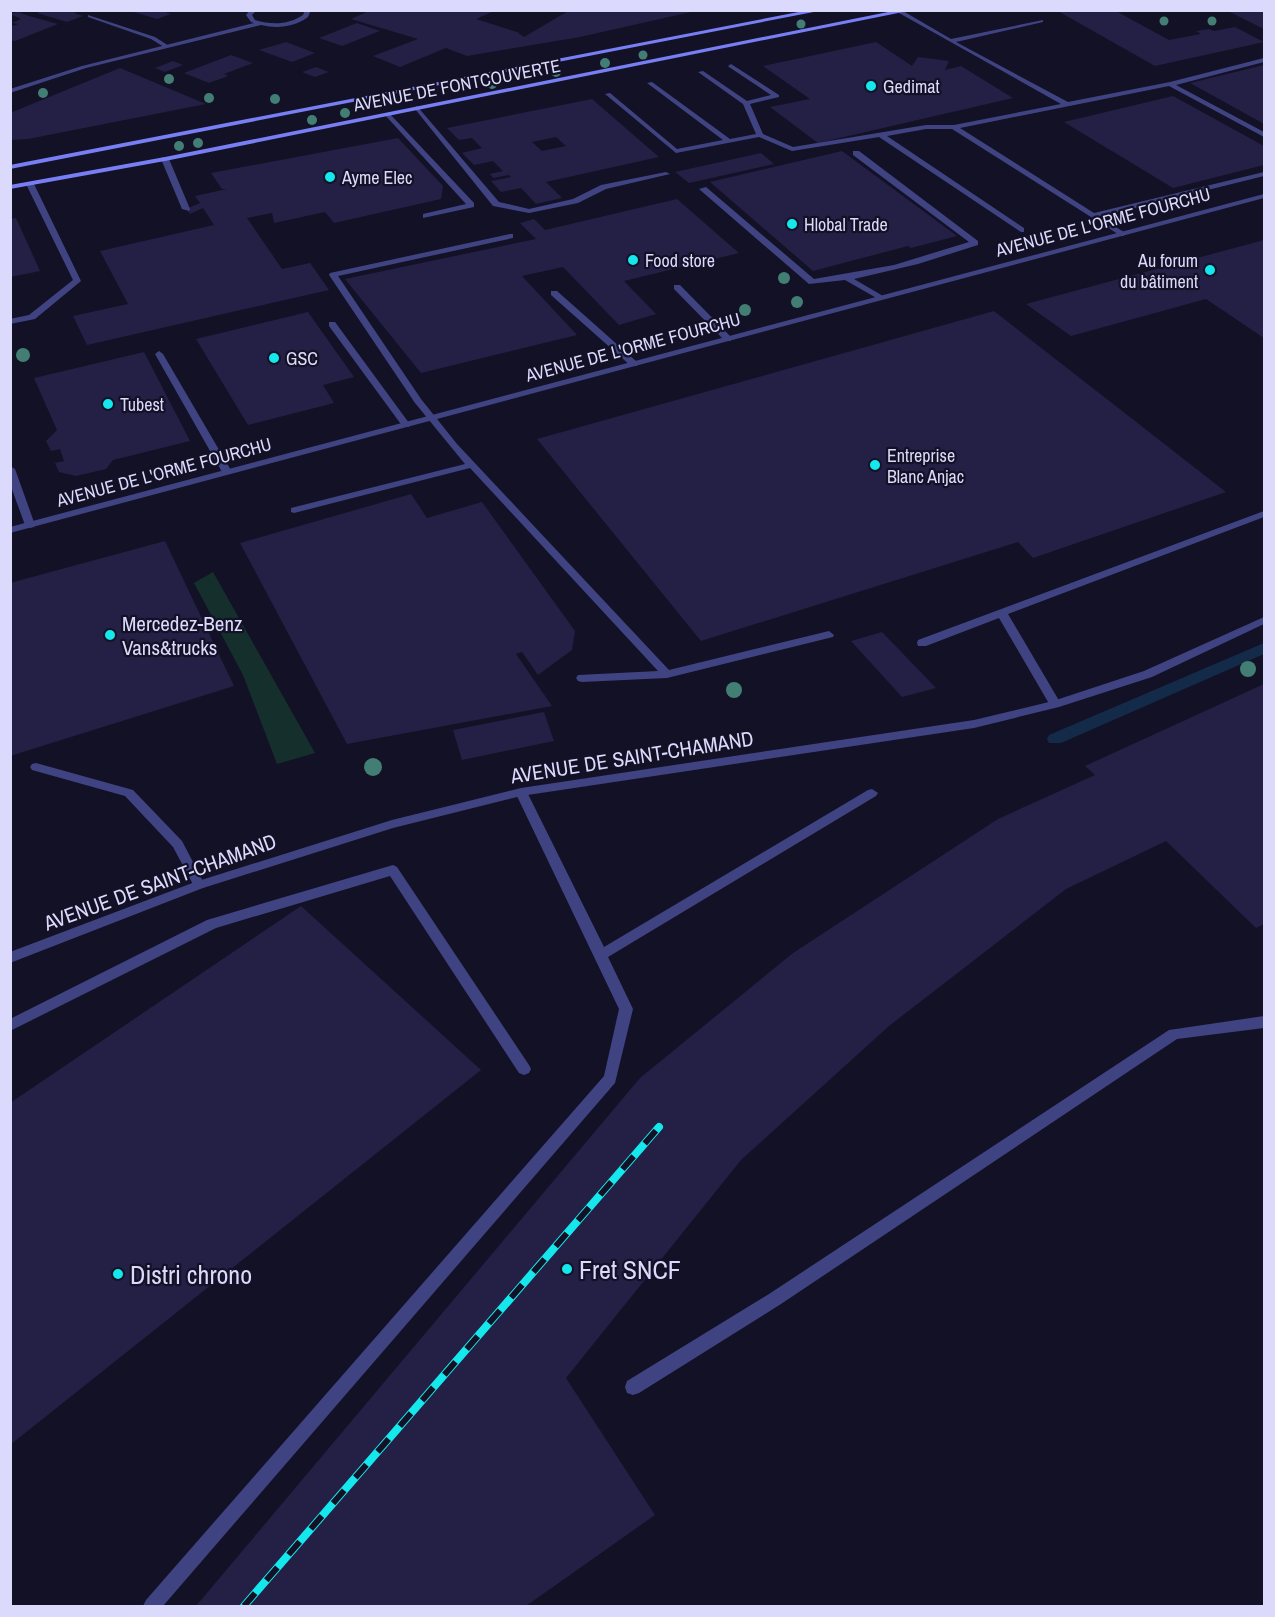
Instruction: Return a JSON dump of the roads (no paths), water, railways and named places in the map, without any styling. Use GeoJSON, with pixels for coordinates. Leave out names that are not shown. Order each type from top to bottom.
{"type":"FeatureCollection","features":[{"type":"Feature","properties":{"kind":"main road","name":"AVENUE DE FONTCOUVERTE"},"geometry":{"type":"LineString","coordinates":[[10,167],[821,10]]}},
{"type":"Feature","properties":{"kind":"main road","name":"AVENUE DE FONTCOUVERTE"},"geometry":{"type":"LineString","coordinates":[[10,187],[165,159],[910,10]]}},
{"type":"Feature","properties":{"kind":"street"},"geometry":{"type":"LineString","coordinates":[[254,10],[249,15],[250,19],[260,24]]}},
{"type":"Feature","properties":{"kind":"street"},"geometry":{"type":"LineString","coordinates":[[10,91],[84,67],[166,46],[260,24],[277,25],[295,22],[306,16],[308,10]]}},
{"type":"Feature","properties":{"kind":"street"},"geometry":{"type":"LineString","coordinates":[[901,12],[1068,105]]}},
{"type":"Feature","properties":{"kind":"street"},"geometry":{"type":"LineString","coordinates":[[90,16],[153,38],[166,46]]}},
{"type":"Feature","properties":{"kind":"street"},"geometry":{"type":"LineString","coordinates":[[951,41],[1041,21]]}},
{"type":"Feature","properties":{"kind":"street"},"geometry":{"type":"LineString","coordinates":[[608,94],[676,151],[760,135],[792,149],[926,127],[954,127],[1170,84],[1264,60]]}},
{"type":"Feature","properties":{"kind":"street"},"geometry":{"type":"LineString","coordinates":[[731,66],[777,96],[746,103]]}},
{"type":"Feature","properties":{"kind":"street"},"geometry":{"type":"LineString","coordinates":[[701,72],[746,103],[760,135]]}},
{"type":"Feature","properties":{"kind":"street"},"geometry":{"type":"LineString","coordinates":[[650,83],[729,141]]}},
{"type":"Feature","properties":{"kind":"street"},"geometry":{"type":"LineString","coordinates":[[1170,84],[1264,135]]}},
{"type":"Feature","properties":{"kind":"street"},"geometry":{"type":"LineString","coordinates":[[417,108],[496,204],[528,210],[575,201],[604,187],[666,174]]}},
{"type":"Feature","properties":{"kind":"street"},"geometry":{"type":"LineString","coordinates":[[387,114],[471,205],[426,216]]}},
{"type":"Feature","properties":{"kind":"street"},"geometry":{"type":"LineString","coordinates":[[954,127],[1121,234]]}},
{"type":"Feature","properties":{"kind":"street"},"geometry":{"type":"LineString","coordinates":[[880,134],[1022,230]]}},
{"type":"Feature","properties":{"kind":"street"},"geometry":{"type":"LineString","coordinates":[[704,189],[812,282],[847,278],[942,256],[975,243],[855,153]]}},
{"type":"Feature","properties":{"kind":"street"},"geometry":{"type":"LineString","coordinates":[[165,159],[186,209]]}},
{"type":"Feature","properties":{"kind":"street"},"geometry":{"type":"LineString","coordinates":[[1093,216],[1264,174]]}},
{"type":"Feature","properties":{"kind":"street"},"geometry":{"type":"LineString","coordinates":[[10,322],[32,317],[77,281],[30,184]]}},
{"type":"Feature","properties":{"kind":"street","name":"AVENUE DE L'ORME FOURCHU"},"geometry":{"type":"LineString","coordinates":[[10,530],[1264,196]]}},
{"type":"Feature","properties":{"kind":"street"},"geometry":{"type":"LineString","coordinates":[[510,236],[333,275],[418,401],[454,446],[667,674]]}},
{"type":"Feature","properties":{"kind":"street"},"geometry":{"type":"LineString","coordinates":[[847,278],[880,298]]}},
{"type":"Feature","properties":{"kind":"street"},"geometry":{"type":"LineString","coordinates":[[677,287],[728,339]]}},
{"type":"Feature","properties":{"kind":"street"},"geometry":{"type":"LineString","coordinates":[[554,293],[634,364]]}},
{"type":"Feature","properties":{"kind":"street"},"geometry":{"type":"LineString","coordinates":[[332,324],[405,425]]}},
{"type":"Feature","properties":{"kind":"street"},"geometry":{"type":"LineString","coordinates":[[159,354],[227,472]]}},
{"type":"Feature","properties":{"kind":"street"},"geometry":{"type":"LineString","coordinates":[[294,510],[471,465]]}},
{"type":"Feature","properties":{"kind":"street"},"geometry":{"type":"LineString","coordinates":[[10,469],[30,525]]}},
{"type":"Feature","properties":{"kind":"street"},"geometry":{"type":"LineString","coordinates":[[922,643],[1264,514]]}},
{"type":"Feature","properties":{"kind":"street"},"geometry":{"type":"LineString","coordinates":[[1002,613],[1056,704]]}},
{"type":"Feature","properties":{"kind":"street","name":"AVENUE DE SAINT-CHAMAND"},"geometry":{"type":"LineString","coordinates":[[10,958],[200,885],[392,824],[521,792],[974,724],[1056,704],[1148,674],[1264,620]]}},
{"type":"Feature","properties":{"kind":"street"},"geometry":{"type":"LineString","coordinates":[[582,678],[667,674],[829,635]]}},
{"type":"Feature","properties":{"kind":"street"},"geometry":{"type":"LineString","coordinates":[[36,767],[129,793],[178,844],[200,885]]}},
{"type":"Feature","properties":{"kind":"street"},"geometry":{"type":"LineString","coordinates":[[152,1606],[610,1079],[626,1009],[521,792]]}},
{"type":"Feature","properties":{"kind":"street"},"geometry":{"type":"LineString","coordinates":[[601,955],[872,793]]}},
{"type":"Feature","properties":{"kind":"street"},"geometry":{"type":"LineString","coordinates":[[10,1026],[212,924],[393,870],[524,1069]]}},
{"type":"Feature","properties":{"kind":"street"},"geometry":{"type":"LineString","coordinates":[[633,1387],[775,1299],[1174,1034],[1264,1022]]}},
{"type":"Feature","properties":{"kind":"waterway"},"geometry":{"type":"LineString","coordinates":[[1055,739],[1264,648]]}},
{"type":"Feature","properties":{"kind":"railway"},"geometry":{"type":"LineString","coordinates":[[244,1606],[659,1127]]}},
{"type":"Feature","properties":{"kind":"place","name":"Gedimat"},"geometry":{"type":"Point","coordinates":[871,86]}},
{"type":"Feature","properties":{"kind":"place","name":"Ayme Elec"},"geometry":{"type":"Point","coordinates":[330,177]}},
{"type":"Feature","properties":{"kind":"place","name":"Hlobal Trade"},"geometry":{"type":"Point","coordinates":[792,224]}},
{"type":"Feature","properties":{"kind":"place","name":"Food store"},"geometry":{"type":"Point","coordinates":[633,260]}},
{"type":"Feature","properties":{"kind":"place","name":"Au forum du bâtiment"},"geometry":{"type":"Point","coordinates":[1210,270]}},
{"type":"Feature","properties":{"kind":"place","name":"GSC"},"geometry":{"type":"Point","coordinates":[274,358]}},
{"type":"Feature","properties":{"kind":"place","name":"Tubest"},"geometry":{"type":"Point","coordinates":[108,404]}},
{"type":"Feature","properties":{"kind":"place","name":"Entreprise Blanc Anjac"},"geometry":{"type":"Point","coordinates":[875,465]}},
{"type":"Feature","properties":{"kind":"place","name":"Mercedez-Benz Vans&trucks"},"geometry":{"type":"Point","coordinates":[110,635]}},
{"type":"Feature","properties":{"kind":"place","name":"Fret SNCF"},"geometry":{"type":"Point","coordinates":[567,1269]}},
{"type":"Feature","properties":{"kind":"place","name":"Distri chrono"},"geometry":{"type":"Point","coordinates":[118,1274]}}]}
